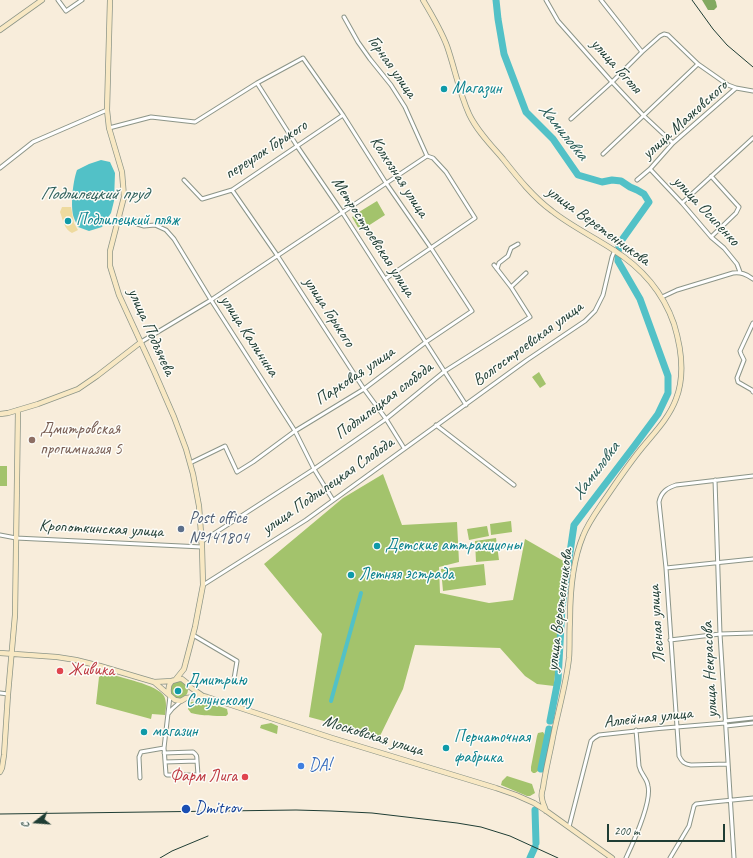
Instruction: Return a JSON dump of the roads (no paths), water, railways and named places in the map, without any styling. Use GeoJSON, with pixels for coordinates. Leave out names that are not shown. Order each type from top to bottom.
{"type":"FeatureCollection","features":[{"type":"Feature","properties":{"kind":"main road"},"geometry":{"type":"LineString","coordinates":[[0,30],[42,0]]}},
{"type":"Feature","properties":{"kind":"main road","name":"улица Подъячева"},"geometry":{"type":"LineString","coordinates":[[110,0],[107,110],[109,128],[122,172],[124,197],[110,251],[110,266],[119,295],[174,417],[186,449],[194,474],[199,506],[203,585],[184,670],[188,685]]}},
{"type":"Feature","properties":{"kind":"main road","name":"улица Веретенникова"},"geometry":{"type":"LineString","coordinates":[[423,0],[436,21],[448,48],[463,99],[470,116],[483,135],[526,187],[539,200],[553,212],[615,250],[637,268],[656,287],[669,311],[678,342],[681,378],[677,398],[671,411],[639,452],[589,523],[577,553],[572,589],[568,666],[544,780],[542,798],[546,810]]}},
{"type":"Feature","properties":{"kind":"main road"},"geometry":{"type":"LineString","coordinates":[[0,414],[45,402],[78,388],[97,376],[141,342]]}},
{"type":"Feature","properties":{"kind":"main road"},"geometry":{"type":"LineString","coordinates":[[1,770],[4,755],[15,614],[18,410]]}},
{"type":"Feature","properties":{"kind":"main road","name":"Московская улица"},"geometry":{"type":"LineString","coordinates":[[0,653],[57,656],[100,666],[154,682],[182,679],[203,696],[516,795],[546,810],[612,858]]}},
{"type":"Feature","properties":{"kind":"main road","name":"улица Подъячева"},"geometry":{"type":"LineString","coordinates":[[174,680],[184,670]]}},
{"type":"Feature","properties":{"kind":"main road"},"geometry":{"type":"LineString","coordinates":[[169,695],[169,686],[174,680]]}},
{"type":"Feature","properties":{"kind":"main road","name":"Московская улица"},"geometry":{"type":"LineString","coordinates":[[154,682],[175,700],[184,700],[203,696]]}},
{"type":"Feature","properties":{"kind":"main road"},"geometry":{"type":"LineString","coordinates":[[184,700],[189,694],[188,685]]}},
{"type":"Feature","properties":{"kind":"street"},"geometry":{"type":"LineString","coordinates":[[58,0],[66,11],[82,0]]}},
{"type":"Feature","properties":{"kind":"street","name":"улица Гоголя"},"geometry":{"type":"LineString","coordinates":[[546,0],[558,21],[612,82],[643,115],[674,143]]}},
{"type":"Feature","properties":{"kind":"street"},"geometry":{"type":"LineString","coordinates":[[601,0],[642,52]]}},
{"type":"Feature","properties":{"kind":"street","name":"Горная улица"},"geometry":{"type":"LineString","coordinates":[[344,17],[358,42],[391,85],[405,107],[427,156]]}},
{"type":"Feature","properties":{"kind":"street"},"geometry":{"type":"LineString","coordinates":[[571,120],[642,52],[664,34],[668,35],[698,64],[728,85],[736,88]]}},
{"type":"Feature","properties":{"kind":"street","name":"Колхозная улица"},"geometry":{"type":"LineString","coordinates":[[257,83],[303,58],[343,115],[386,183],[472,311]]}},
{"type":"Feature","properties":{"kind":"street"},"geometry":{"type":"LineString","coordinates":[[603,154],[698,64]]}},
{"type":"Feature","properties":{"kind":"street"},"geometry":{"type":"LineString","coordinates":[[109,128],[151,117],[195,122],[257,83]]}},
{"type":"Feature","properties":{"kind":"street","name":"Метростроевская улица"},"geometry":{"type":"LineString","coordinates":[[257,83],[466,405]]}},
{"type":"Feature","properties":{"kind":"street","name":"улица Маяковского"},"geometry":{"type":"LineString","coordinates":[[637,180],[650,169],[674,143],[736,88],[753,91]]}},
{"type":"Feature","properties":{"kind":"street"},"geometry":{"type":"LineString","coordinates":[[0,168],[33,142],[107,110]]}},
{"type":"Feature","properties":{"kind":"street","name":"переулок Горького"},"geometry":{"type":"LineString","coordinates":[[184,180],[202,199],[232,190],[343,115]]}},
{"type":"Feature","properties":{"kind":"street"},"geometry":{"type":"LineString","coordinates":[[682,203],[753,138]]}},
{"type":"Feature","properties":{"kind":"street"},"geometry":{"type":"LineString","coordinates":[[141,342],[211,300],[427,156],[433,158],[446,172],[475,218],[385,279]]}},
{"type":"Feature","properties":{"kind":"street","name":"улица Осипенко"},"geometry":{"type":"LineString","coordinates":[[650,169],[712,237],[724,248],[737,264],[740,272]]}},
{"type":"Feature","properties":{"kind":"street"},"geometry":{"type":"LineString","coordinates":[[711,176],[739,206],[736,213],[712,237]]}},
{"type":"Feature","properties":{"kind":"street","name":"улица Горького"},"geometry":{"type":"LineString","coordinates":[[232,190],[277,255],[404,448]]}},
{"type":"Feature","properties":{"kind":"street","name":"улица Калинина"},"geometry":{"type":"LineString","coordinates":[[118,218],[144,226],[155,226],[166,230],[174,239],[211,300],[295,431],[314,469],[333,500]]}},
{"type":"Feature","properties":{"kind":"street"},"geometry":{"type":"LineString","coordinates":[[497,269],[499,263],[508,256],[511,248],[518,244]]}},
{"type":"Feature","properties":{"kind":"street","name":"Волгостроевская улица"},"geometry":{"type":"LineString","coordinates":[[466,405],[527,360],[586,321],[595,311],[603,296],[615,250]]}},
{"type":"Feature","properties":{"kind":"street","name":"Подлипецкая слобода"},"geometry":{"type":"LineString","coordinates":[[201,542],[314,469],[386,419],[445,371],[530,317],[511,287],[494,265]]}},
{"type":"Feature","properties":{"kind":"street"},"geometry":{"type":"LineString","coordinates":[[511,287],[526,272]]}},
{"type":"Feature","properties":{"kind":"street"},"geometry":{"type":"LineString","coordinates":[[662,297],[677,290],[733,273],[740,272],[753,279]]}},
{"type":"Feature","properties":{"kind":"street","name":"Парковая улица"},"geometry":{"type":"LineString","coordinates":[[190,463],[225,446],[237,472],[295,431],[364,389],[426,342],[472,311]]}},
{"type":"Feature","properties":{"kind":"street"},"geometry":{"type":"LineString","coordinates":[[753,323],[740,351],[744,360],[737,380],[753,392]]}},
{"type":"Feature","properties":{"kind":"street","name":"улица Подлипецкая Слобода"},"geometry":{"type":"LineString","coordinates":[[203,585],[306,520],[436,425],[466,405]]}},
{"type":"Feature","properties":{"kind":"street"},"geometry":{"type":"LineString","coordinates":[[436,425],[514,485]]}},
{"type":"Feature","properties":{"kind":"street"},"geometry":{"type":"LineString","coordinates":[[715,480],[753,476]]}},
{"type":"Feature","properties":{"kind":"street","name":"улица Некрасова"},"geometry":{"type":"LineString","coordinates":[[715,480],[720,634],[734,858]]}},
{"type":"Feature","properties":{"kind":"street","name":"Лесная улица"},"geometry":{"type":"LineString","coordinates":[[715,480],[670,487],[664,491],[659,502],[666,568],[679,756],[682,761],[691,765],[728,764]]}},
{"type":"Feature","properties":{"kind":"street","name":"Кропоткинская улица"},"geometry":{"type":"LineString","coordinates":[[0,535],[16,538],[202,547]]}},
{"type":"Feature","properties":{"kind":"street"},"geometry":{"type":"LineString","coordinates":[[666,568],[753,559]]}},
{"type":"Feature","properties":{"kind":"street"},"geometry":{"type":"LineString","coordinates":[[670,640],[720,634],[753,633]]}},
{"type":"Feature","properties":{"kind":"street"},"geometry":{"type":"LineString","coordinates":[[193,635],[237,661],[234,680]]}},
{"type":"Feature","properties":{"kind":"street"},"geometry":{"type":"LineString","coordinates":[[0,694],[8,694]]}},
{"type":"Feature","properties":{"kind":"street"},"geometry":{"type":"LineString","coordinates":[[164,753],[193,752],[196,754],[197,775],[166,775],[164,753],[164,748],[169,695]]}},
{"type":"Feature","properties":{"kind":"street"},"geometry":{"type":"LineString","coordinates":[[168,714],[184,700]]}},
{"type":"Feature","properties":{"kind":"street","name":"Аллейная улица"},"geometry":{"type":"LineString","coordinates":[[725,723],[753,718]]}},
{"type":"Feature","properties":{"kind":"street","name":"Аллейная улица"},"geometry":{"type":"LineString","coordinates":[[569,827],[591,742],[599,735],[677,726],[753,723]]}},
{"type":"Feature","properties":{"kind":"street"},"geometry":{"type":"LineString","coordinates":[[626,858],[642,820],[648,799],[649,788],[648,783],[640,771],[636,730]]}},
{"type":"Feature","properties":{"kind":"street"},"geometry":{"type":"LineString","coordinates":[[140,778],[141,752],[164,748]]}},
{"type":"Feature","properties":{"kind":"street"},"geometry":{"type":"LineString","coordinates":[[165,762],[197,760]]}},
{"type":"Feature","properties":{"kind":"street"},"geometry":{"type":"LineString","coordinates":[[670,858],[689,826],[694,806],[696,804],[753,798]]}},
{"type":"Feature","properties":{"kind":"water","name":"Подлипецкий пруд"},"geometry":{"type":"Polygon","coordinates":[[[101,160],[110,162],[115,173],[114,201],[111,213],[102,227],[89,231],[78,227],[74,218],[72,194],[74,181],[77,170],[101,160]]]}},
{"type":"Feature","properties":{"kind":"waterway","name":"Хамиловка"},"geometry":{"type":"LineString","coordinates":[[496,0],[504,54],[526,112],[553,139],[578,175],[602,182],[612,180],[621,181],[644,194],[649,202],[619,244],[619,249]]}},
{"type":"Feature","properties":{"kind":"waterway","name":"Хамиловка"},"geometry":{"type":"LineString","coordinates":[[550,721],[558,680],[562,607],[574,525],[658,414],[668,393],[668,376],[640,299],[618,261],[618,257]]}},
{"type":"Feature","properties":{"kind":"waterway"},"geometry":{"type":"LineString","coordinates":[[331,701],[361,593]]}},
{"type":"Feature","properties":{"kind":"waterway","name":"Хамиловка"},"geometry":{"type":"LineString","coordinates":[[541,769],[549,729]]}},
{"type":"Feature","properties":{"kind":"waterway","name":"Хамиловка"},"geometry":{"type":"LineString","coordinates":[[535,810],[536,843]]}},
{"type":"Feature","properties":{"kind":"waterway","name":"Хамиловка"},"geometry":{"type":"LineString","coordinates":[[530,858],[535,847]]}},
{"type":"Feature","properties":{"kind":"railway"},"geometry":{"type":"LineString","coordinates":[[692,0],[713,29],[727,45],[753,67]]}},
{"type":"Feature","properties":{"kind":"railway"},"geometry":{"type":"LineString","coordinates":[[0,814],[296,810],[372,813],[481,827],[510,836],[558,858]]}},
{"type":"Feature","properties":{"kind":"railway"},"geometry":{"type":"LineString","coordinates":[[160,858],[172,851],[208,836]]}},
{"type":"Feature","properties":{"kind":"place","name":"Магазин"},"geometry":{"type":"Point","coordinates":[444,89]}},
{"type":"Feature","properties":{"kind":"place","name":"Подлипецкий пляж"},"geometry":{"type":"Point","coordinates":[68,221]}},
{"type":"Feature","properties":{"kind":"place","name":"Дмитровская прогимназия 5"},"geometry":{"type":"Point","coordinates":[32,440]}},
{"type":"Feature","properties":{"kind":"place","name":"Post office №141804"},"geometry":{"type":"Point","coordinates":[181,529]}},
{"type":"Feature","properties":{"kind":"place","name":"Детские аттракционы"},"geometry":{"type":"Point","coordinates":[377,546]}},
{"type":"Feature","properties":{"kind":"place","name":"Летняя эстрада"},"geometry":{"type":"Point","coordinates":[351,575]}},
{"type":"Feature","properties":{"kind":"place","name":"Живика"},"geometry":{"type":"Point","coordinates":[60,671]}},
{"type":"Feature","properties":{"kind":"place","name":"Дмитрию Солунскому"},"geometry":{"type":"Point","coordinates":[178,691]}},
{"type":"Feature","properties":{"kind":"place","name":"магазин"},"geometry":{"type":"Point","coordinates":[144,732]}},
{"type":"Feature","properties":{"kind":"place","name":"Перчаточная фабрика"},"geometry":{"type":"Point","coordinates":[446,748]}},
{"type":"Feature","properties":{"kind":"place","name":"DA!"},"geometry":{"type":"Point","coordinates":[301,766]}},
{"type":"Feature","properties":{"kind":"place","name":"Фарм Лига"},"geometry":{"type":"Point","coordinates":[245,777]}},
{"type":"Feature","properties":{"kind":"place","name":"Dmitrov"},"geometry":{"type":"Point","coordinates":[186,809]}}]}
